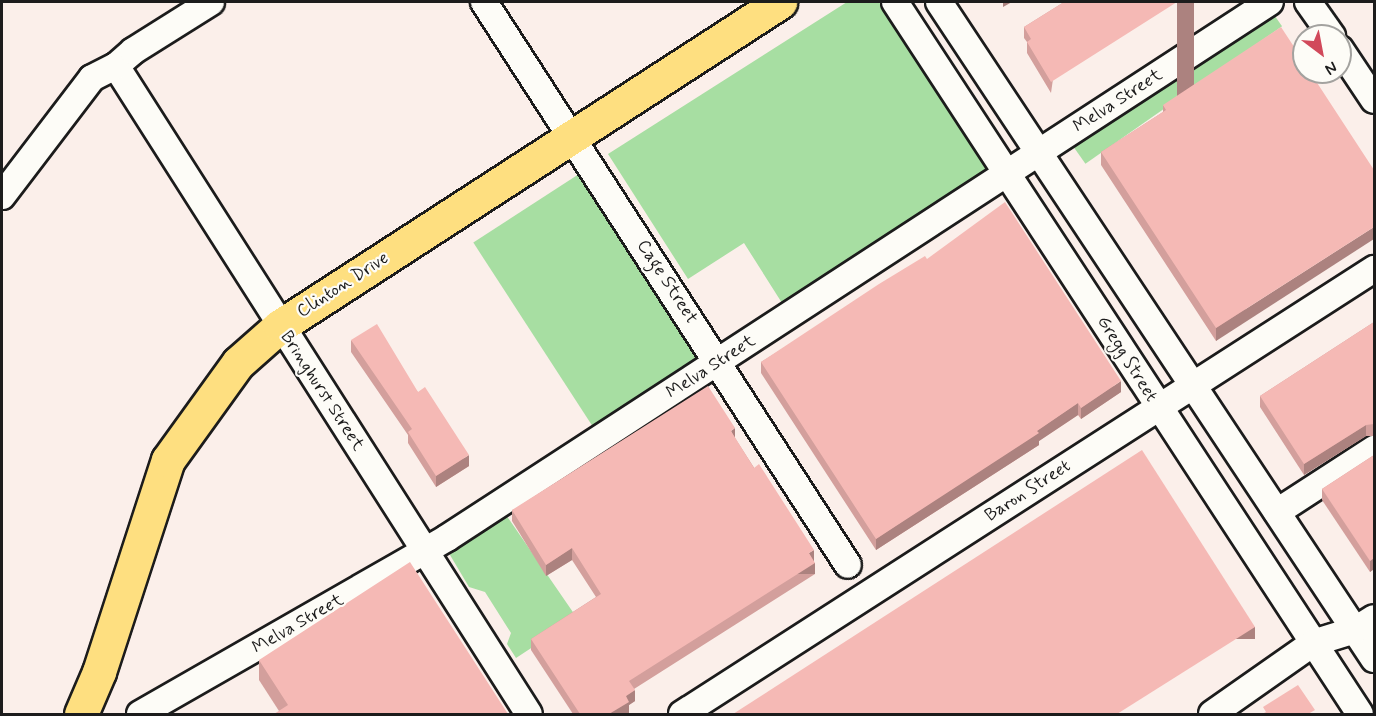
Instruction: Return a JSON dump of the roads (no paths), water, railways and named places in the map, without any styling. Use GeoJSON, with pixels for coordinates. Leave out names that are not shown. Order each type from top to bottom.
{"type":"FeatureCollection","features":[{"type":"Feature","properties":{"kind":"main road","name":"Clinton Drive"},"geometry":{"type":"LineString","coordinates":[[81,714],[99,672],[168,460],[238,363],[280,326],[780,2]]}},
{"type":"Feature","properties":{"kind":"street"},"geometry":{"type":"LineString","coordinates":[[2,196],[92,78],[116,66],[133,51],[211,2]]}},
{"type":"Feature","properties":{"kind":"street","name":"Cage Street"},"geometry":{"type":"LineString","coordinates":[[484,2],[719,362],[848,565]]}},
{"type":"Feature","properties":{"kind":"street","name":"Gregg Street"},"geometry":{"type":"LineString","coordinates":[[895,2],[1158,408],[1360,714]]}},
{"type":"Feature","properties":{"kind":"street"},"geometry":{"type":"LineString","coordinates":[[939,2],[1277,512],[1365,624],[1374,659]]}},
{"type":"Feature","properties":{"kind":"street","name":"Melva Street"},"geometry":{"type":"LineString","coordinates":[[140,714],[426,551],[1270,2]]}},
{"type":"Feature","properties":{"kind":"street"},"geometry":{"type":"LineString","coordinates":[[1308,2],[1324,24]]}},
{"type":"Feature","properties":{"kind":"street","name":"Bringhurst Street"},"geometry":{"type":"LineString","coordinates":[[116,66],[530,714]]}},
{"type":"Feature","properties":{"kind":"street"},"geometry":{"type":"LineString","coordinates":[[1352,66],[1374,100]]}},
{"type":"Feature","properties":{"kind":"street","name":"Baron Street"},"geometry":{"type":"LineString","coordinates":[[682,714],[1374,269]]}},
{"type":"Feature","properties":{"kind":"street"},"geometry":{"type":"LineString","coordinates":[[1277,512],[1374,449]]}},
{"type":"Feature","properties":{"kind":"street"},"geometry":{"type":"LineString","coordinates":[[1212,714],[1313,643],[1365,624]]}}]}
